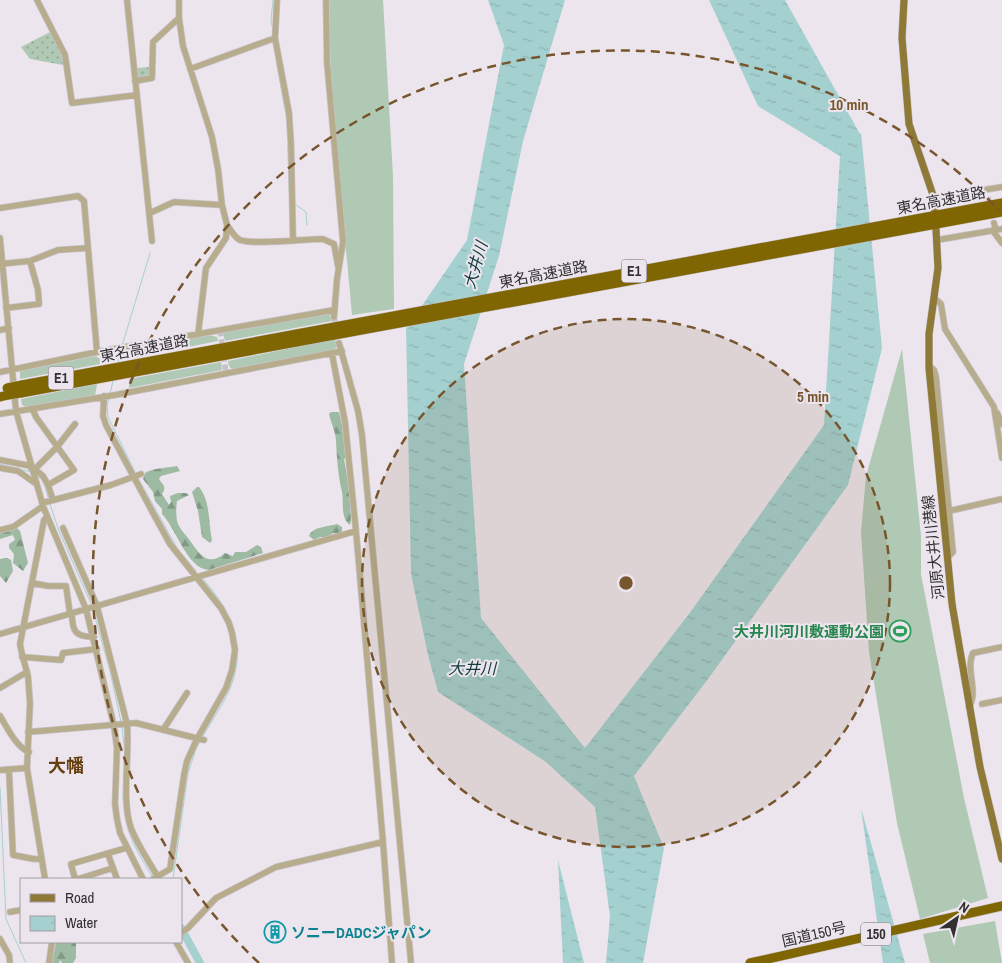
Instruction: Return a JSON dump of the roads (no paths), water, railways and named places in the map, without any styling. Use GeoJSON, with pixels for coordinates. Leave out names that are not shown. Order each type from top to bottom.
{"type":"FeatureCollection","features":[{"type":"Feature","properties":{"kind":"highway","name":"東名高速道路"},"geometry":{"type":"LineString","coordinates":[[4,392],[911,224],[1002,203]]}},
{"type":"Feature","properties":{"kind":"highway","name":"東名高速道路"},"geometry":{"type":"LineString","coordinates":[[911,224],[1002,212]]}},
{"type":"Feature","properties":{"kind":"highway","name":"国道150号"},"geometry":{"type":"LineString","coordinates":[[750,963],[1002,906]]}},
{"type":"Feature","properties":{"kind":"main road"},"geometry":{"type":"LineString","coordinates":[[904,0],[902,38],[909,124],[934,198],[935,213]]}},
{"type":"Feature","properties":{"kind":"main road","name":"河原大井川港線"},"geometry":{"type":"LineString","coordinates":[[936,229],[938,268],[929,334],[929,366],[952,604],[980,767],[1002,859]]}},
{"type":"Feature","properties":{"kind":"street"},"geometry":{"type":"LineString","coordinates":[[37,0],[66,55],[72,102],[137,95]]}},
{"type":"Feature","properties":{"kind":"street"},"geometry":{"type":"LineString","coordinates":[[127,0],[152,241]]}},
{"type":"Feature","properties":{"kind":"street"},"geometry":{"type":"LineString","coordinates":[[178,0],[183,46],[212,137],[222,205],[227,225],[226,238],[206,268],[198,335]]}},
{"type":"Feature","properties":{"kind":"street"},"geometry":{"type":"LineString","coordinates":[[277,0],[273,38],[289,113],[293,239]]}},
{"type":"Feature","properties":{"kind":"street"},"geometry":{"type":"LineString","coordinates":[[326,0],[327,62],[343,242],[334,317]]}},
{"type":"Feature","properties":{"kind":"street"},"geometry":{"type":"LineString","coordinates":[[135,81],[152,78],[153,42],[179,18]]}},
{"type":"Feature","properties":{"kind":"street"},"geometry":{"type":"LineString","coordinates":[[190,69],[273,38]]}},
{"type":"Feature","properties":{"kind":"street"},"geometry":{"type":"LineString","coordinates":[[934,198],[1002,186]]}},
{"type":"Feature","properties":{"kind":"street"},"geometry":{"type":"LineString","coordinates":[[986,190],[988,196]]}},
{"type":"Feature","properties":{"kind":"street"},"geometry":{"type":"LineString","coordinates":[[0,208],[78,196],[84,201],[97,352]]}},
{"type":"Feature","properties":{"kind":"street"},"geometry":{"type":"LineString","coordinates":[[150,213],[174,202],[222,205]]}},
{"type":"Feature","properties":{"kind":"street"},"geometry":{"type":"LineString","coordinates":[[994,223],[1002,243]]}},
{"type":"Feature","properties":{"kind":"street"},"geometry":{"type":"LineString","coordinates":[[227,225],[240,240],[252,242],[323,238],[329,240],[334,244],[339,268]]}},
{"type":"Feature","properties":{"kind":"street"},"geometry":{"type":"LineString","coordinates":[[937,240],[997,230]]}},
{"type":"Feature","properties":{"kind":"street"},"geometry":{"type":"LineString","coordinates":[[0,238],[16,411],[35,482],[47,502]]}},
{"type":"Feature","properties":{"kind":"street"},"geometry":{"type":"LineString","coordinates":[[1,264],[30,261],[58,250],[88,248]]}},
{"type":"Feature","properties":{"kind":"street"},"geometry":{"type":"LineString","coordinates":[[6,308],[39,304],[38,290],[30,261]]}},
{"type":"Feature","properties":{"kind":"street"},"geometry":{"type":"LineString","coordinates":[[934,298],[941,304],[945,328],[994,407],[1002,424]]}},
{"type":"Feature","properties":{"kind":"street"},"geometry":{"type":"LineString","coordinates":[[0,372],[97,352],[334,310]]}},
{"type":"Feature","properties":{"kind":"street"},"geometry":{"type":"LineString","coordinates":[[0,330],[9,328]]}},
{"type":"Feature","properties":{"kind":"street"},"geometry":{"type":"LineString","coordinates":[[339,343],[358,411],[362,435],[411,963]]}},
{"type":"Feature","properties":{"kind":"street"},"geometry":{"type":"LineString","coordinates":[[0,414],[108,396],[342,351]]}},
{"type":"Feature","properties":{"kind":"street"},"geometry":{"type":"LineString","coordinates":[[332,354],[345,422],[356,531],[392,963]]}},
{"type":"Feature","properties":{"kind":"street"},"geometry":{"type":"LineString","coordinates":[[929,366],[934,370],[936,377],[953,552],[948,557]]}},
{"type":"Feature","properties":{"kind":"street"},"geometry":{"type":"LineString","coordinates":[[32,467],[43,476],[48,485],[47,517],[86,609],[128,743],[127,813],[131,829],[157,878],[170,869],[187,761],[226,688],[232,670],[235,650],[229,623],[221,608],[170,544],[137,475],[106,425],[103,416],[108,396]]}},
{"type":"Feature","properties":{"kind":"street"},"geometry":{"type":"LineString","coordinates":[[994,407],[1002,458]]}},
{"type":"Feature","properties":{"kind":"street"},"geometry":{"type":"LineString","coordinates":[[32,408],[36,417],[74,470],[48,485]]}},
{"type":"Feature","properties":{"kind":"street"},"geometry":{"type":"LineString","coordinates":[[0,460],[36,468],[57,447],[75,424]]}},
{"type":"Feature","properties":{"kind":"street"},"geometry":{"type":"LineString","coordinates":[[0,468],[18,471],[35,482]]}},
{"type":"Feature","properties":{"kind":"street"},"geometry":{"type":"LineString","coordinates":[[0,530],[13,526],[47,502],[111,485],[137,475]]}},
{"type":"Feature","properties":{"kind":"street"},"geometry":{"type":"LineString","coordinates":[[949,511],[1002,499]]}},
{"type":"Feature","properties":{"kind":"street"},"geometry":{"type":"LineString","coordinates":[[46,878],[27,768],[30,704],[27,672],[20,644],[44,520],[47,517]]}},
{"type":"Feature","properties":{"kind":"street"},"geometry":{"type":"LineString","coordinates":[[63,528],[97,606],[121,725],[117,748],[115,804],[120,834],[141,878]]}},
{"type":"Feature","properties":{"kind":"street"},"geometry":{"type":"LineString","coordinates":[[0,634],[356,531]]}},
{"type":"Feature","properties":{"kind":"street"},"geometry":{"type":"LineString","coordinates":[[32,583],[48,586],[66,586],[72,624],[81,637],[94,637]]}},
{"type":"Feature","properties":{"kind":"street"},"geometry":{"type":"LineString","coordinates":[[969,707],[973,700],[970,666],[972,653],[1002,647]]}},
{"type":"Feature","properties":{"kind":"street"},"geometry":{"type":"LineString","coordinates":[[22,657],[61,660],[62,653],[97,649]]}},
{"type":"Feature","properties":{"kind":"street"},"geometry":{"type":"LineString","coordinates":[[0,688],[27,672]]}},
{"type":"Feature","properties":{"kind":"street"},"geometry":{"type":"LineString","coordinates":[[163,730],[187,693]]}},
{"type":"Feature","properties":{"kind":"street"},"geometry":{"type":"LineString","coordinates":[[982,704],[1002,700]]}},
{"type":"Feature","properties":{"kind":"street"},"geometry":{"type":"LineString","coordinates":[[0,716],[19,744],[29,752]]}},
{"type":"Feature","properties":{"kind":"street"},"geometry":{"type":"LineString","coordinates":[[28,732],[136,724],[200,739]]}},
{"type":"Feature","properties":{"kind":"street"},"geometry":{"type":"LineString","coordinates":[[27,768],[4,770],[14,855],[34,860],[42,858]]}},
{"type":"Feature","properties":{"kind":"street"},"geometry":{"type":"LineString","coordinates":[[182,932],[216,898],[276,867],[383,842]]}},
{"type":"Feature","properties":{"kind":"street"},"geometry":{"type":"LineString","coordinates":[[77,878],[71,864],[126,848]]}},
{"type":"Feature","properties":{"kind":"street"},"geometry":{"type":"LineString","coordinates":[[108,854],[117,878]]}},
{"type":"Feature","properties":{"kind":"street"},"geometry":{"type":"LineString","coordinates":[[80,878],[113,868]]}},
{"type":"Feature","properties":{"kind":"street"},"geometry":{"type":"LineString","coordinates":[[10,912],[20,910]]}},
{"type":"Feature","properties":{"kind":"street"},"geometry":{"type":"LineString","coordinates":[[0,939],[9,955],[10,963]]}},
{"type":"Feature","properties":{"kind":"street"},"geometry":{"type":"LineString","coordinates":[[49,963],[52,943]]}},
{"type":"Feature","properties":{"kind":"street"},"geometry":{"type":"LineString","coordinates":[[177,943],[188,963]]}},
{"type":"Feature","properties":{"kind":"water","name":"大井川"},"geometry":{"type":"Polygon","coordinates":[[[488,0],[565,0],[523,141],[499,256],[464,364],[481,618],[585,748],[689,614],[824,425],[840,156],[758,106],[709,0],[785,0],[861,133],[882,348],[848,485],[708,679],[634,776],[664,848],[643,963],[606,963],[610,916],[595,807],[546,762],[438,692],[411,574],[406,329],[467,240],[504,45],[488,0]]]}},
{"type":"Feature","properties":{"kind":"water"},"geometry":{"type":"Polygon","coordinates":[[[861,808],[905,963],[883,963],[861,808]]]}},
{"type":"Feature","properties":{"kind":"water"},"geometry":{"type":"Polygon","coordinates":[[[558,860],[584,963],[563,963],[558,860]]]}},
{"type":"Feature","properties":{"kind":"waterway"},"geometry":{"type":"LineString","coordinates":[[273,0],[271,21],[273,31]]}},
{"type":"Feature","properties":{"kind":"waterway"},"geometry":{"type":"LineString","coordinates":[[277,65],[286,115]]}},
{"type":"Feature","properties":{"kind":"waterway"},"geometry":{"type":"LineString","coordinates":[[288,144],[289,190]]}},
{"type":"Feature","properties":{"kind":"waterway"},"geometry":{"type":"LineString","coordinates":[[295,204],[306,212],[307,225]]}},
{"type":"Feature","properties":{"kind":"waterway"},"geometry":{"type":"LineString","coordinates":[[122,346],[150,253]]}},
{"type":"Feature","properties":{"kind":"waterway"},"geometry":{"type":"LineString","coordinates":[[118,363],[121,350]]}},
{"type":"Feature","properties":{"kind":"waterway"},"geometry":{"type":"LineString","coordinates":[[110,394],[113,381]]}},
{"type":"Feature","properties":{"kind":"waterway"},"geometry":{"type":"LineString","coordinates":[[109,398],[107,406],[108,417],[135,472]]}},
{"type":"Feature","properties":{"kind":"waterway"},"geometry":{"type":"LineString","coordinates":[[0,464],[31,472]]}},
{"type":"Feature","properties":{"kind":"waterway"},"geometry":{"type":"LineString","coordinates":[[36,475],[43,481],[49,500]]}},
{"type":"Feature","properties":{"kind":"waterway"},"geometry":{"type":"LineString","coordinates":[[138,478],[177,548],[196,571]]}},
{"type":"Feature","properties":{"kind":"waterway"},"geometry":{"type":"LineString","coordinates":[[50,504],[59,531],[92,606]]}},
{"type":"Feature","properties":{"kind":"waterway"},"geometry":{"type":"LineString","coordinates":[[203,736],[231,686],[236,670],[237,656],[237,642],[229,616],[204,580]]}},
{"type":"Feature","properties":{"kind":"waterway"},"geometry":{"type":"LineString","coordinates":[[93,610],[110,671],[121,722]]}},
{"type":"Feature","properties":{"kind":"waterway"},"geometry":{"type":"LineString","coordinates":[[122,726],[125,755]]}},
{"type":"Feature","properties":{"kind":"waterway"},"geometry":{"type":"LineString","coordinates":[[173,878],[188,773],[200,742]]}},
{"type":"Feature","properties":{"kind":"waterway"},"geometry":{"type":"LineString","coordinates":[[0,787],[6,919],[26,963]]}},
{"type":"Feature","properties":{"kind":"waterway"},"geometry":{"type":"LineString","coordinates":[[123,794],[125,819],[131,838],[153,878]]}},
{"type":"Feature","properties":{"kind":"waterway"},"geometry":{"type":"LineString","coordinates":[[182,930],[200,963]]}},
{"type":"Feature","properties":{"kind":"tunnel"},"geometry":{"type":"LineString","coordinates":[[988,197],[994,223]]}},
{"type":"Feature","properties":{"kind":"tunnel"},"geometry":{"type":"LineString","coordinates":[[334,317],[339,343]]}},
{"type":"Feature","properties":{"kind":"tunnel"},"geometry":{"type":"LineString","coordinates":[[220,331],[226,373]]}},
{"type":"Feature","properties":{"kind":"place","name":"大井川河川敷運動公園"},"geometry":{"type":"Point","coordinates":[900,631]}},
{"type":"Feature","properties":{"kind":"place","name":"ソニーDADCジャパン"},"geometry":{"type":"Point","coordinates":[275,932]}},
{"type":"Feature","properties":{"kind":"district","name":"大幡"},"geometry":{"type":"Point","coordinates":[66,765]}}]}
